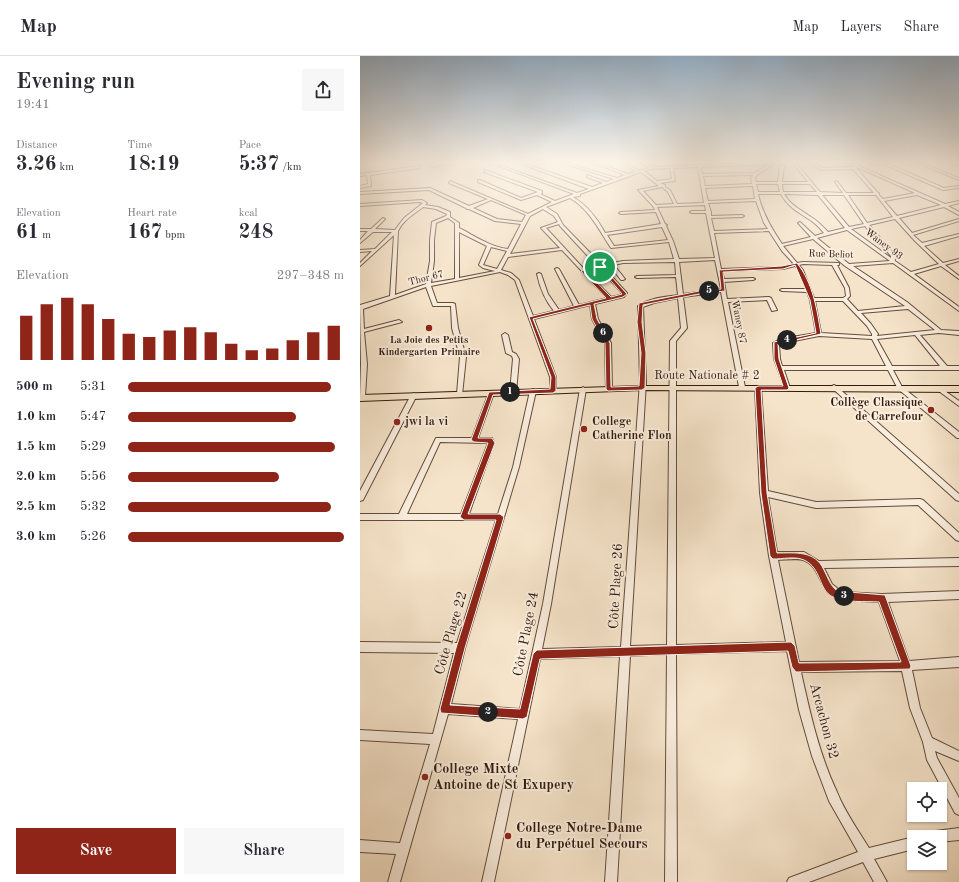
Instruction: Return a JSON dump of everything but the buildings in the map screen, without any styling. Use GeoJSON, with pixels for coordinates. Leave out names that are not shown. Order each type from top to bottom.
{"type":"FeatureCollection","features":[{"type":"Feature","properties":{"kind":"main road","name":"Route Nationale # 2"},"geometry":{"type":"LineString","coordinates":[[361,398],[642,388],[834,387],[959,389]]}},
{"type":"Feature","properties":{"kind":"street"},"geometry":{"type":"LineString","coordinates":[[453,201],[496,220],[523,223]]}},
{"type":"Feature","properties":{"kind":"street"},"geometry":{"type":"LineString","coordinates":[[468,208],[488,201]]}},
{"type":"Feature","properties":{"kind":"street"},"geometry":{"type":"LineString","coordinates":[[490,201],[528,215]]}},
{"type":"Feature","properties":{"kind":"street"},"geometry":{"type":"LineString","coordinates":[[551,201],[556,203]]}},
{"type":"Feature","properties":{"kind":"street"},"geometry":{"type":"LineString","coordinates":[[498,272],[528,215],[543,207],[562,201]]}},
{"type":"Feature","properties":{"kind":"street"},"geometry":{"type":"LineString","coordinates":[[578,201],[591,212],[614,248],[671,241]]}},
{"type":"Feature","properties":{"kind":"street"},"geometry":{"type":"LineString","coordinates":[[650,201],[655,206],[665,225],[677,260],[684,328],[682,332],[674,339],[671,882]]}},
{"type":"Feature","properties":{"kind":"street"},"geometry":{"type":"LineString","coordinates":[[674,201],[676,205]]}},
{"type":"Feature","properties":{"kind":"street"},"geometry":{"type":"LineString","coordinates":[[655,206],[749,201]]}},
{"type":"Feature","properties":{"kind":"street"},"geometry":{"type":"LineString","coordinates":[[758,201],[769,230],[801,270],[812,300],[819,334]]}},
{"type":"Feature","properties":{"kind":"street"},"geometry":{"type":"LineString","coordinates":[[786,201],[800,213],[820,224],[826,233]]}},
{"type":"Feature","properties":{"kind":"street","name":"Waney 93"},"geometry":{"type":"LineString","coordinates":[[824,201],[847,228],[958,308]]}},
{"type":"Feature","properties":{"kind":"street"},"geometry":{"type":"LineString","coordinates":[[851,201],[871,231],[893,256],[893,262]]}},
{"type":"Feature","properties":{"kind":"street"},"geometry":{"type":"LineString","coordinates":[[883,201],[921,245],[941,265],[959,278]]}},
{"type":"Feature","properties":{"kind":"street"},"geometry":{"type":"LineString","coordinates":[[933,201],[959,214]]}},
{"type":"Feature","properties":{"kind":"street"},"geometry":{"type":"LineString","coordinates":[[362,203],[425,202],[398,225],[396,231],[392,297]]}},
{"type":"Feature","properties":{"kind":"street"},"geometry":{"type":"LineString","coordinates":[[780,245],[866,223],[959,202]]}},
{"type":"Feature","properties":{"kind":"street","name":"Waney 87"},"geometry":{"type":"LineString","coordinates":[[706,203],[713,232],[742,387]]}},
{"type":"Feature","properties":{"kind":"street"},"geometry":{"type":"LineString","coordinates":[[422,206],[437,208],[449,213],[448,217]]}},
{"type":"Feature","properties":{"kind":"street"},"geometry":{"type":"LineString","coordinates":[[531,318],[610,299],[625,293],[559,223],[556,215],[543,207]]}},
{"type":"Feature","properties":{"kind":"street"},"geometry":{"type":"LineString","coordinates":[[621,213],[658,211]]}},
{"type":"Feature","properties":{"kind":"street"},"geometry":{"type":"LineString","coordinates":[[692,212],[709,212]]}},
{"type":"Feature","properties":{"kind":"street"},"geometry":{"type":"LineString","coordinates":[[710,217],[742,216]]}},
{"type":"Feature","properties":{"kind":"street"},"geometry":{"type":"LineString","coordinates":[[457,279],[457,222],[448,217],[434,222],[432,261],[428,285],[435,305],[453,304],[455,328],[463,357],[460,394]]}},
{"type":"Feature","properties":{"kind":"street"},"geometry":{"type":"LineString","coordinates":[[360,242],[383,219]]}},
{"type":"Feature","properties":{"kind":"street"},"geometry":{"type":"LineString","coordinates":[[911,234],[959,220]]}},
{"type":"Feature","properties":{"kind":"street"},"geometry":{"type":"LineString","coordinates":[[559,223],[543,228],[610,299]]}},
{"type":"Feature","properties":{"kind":"street"},"geometry":{"type":"LineString","coordinates":[[800,224],[812,236],[849,265],[908,306],[939,331]]}},
{"type":"Feature","properties":{"kind":"street"},"geometry":{"type":"LineString","coordinates":[[605,234],[665,225]]}},
{"type":"Feature","properties":{"kind":"street"},"geometry":{"type":"LineString","coordinates":[[457,229],[475,237],[489,246],[510,250]]}},
{"type":"Feature","properties":{"kind":"street"},"geometry":{"type":"LineString","coordinates":[[360,230],[396,231]]}},
{"type":"Feature","properties":{"kind":"street"},"geometry":{"type":"LineString","coordinates":[[713,232],[769,230]]}},
{"type":"Feature","properties":{"kind":"street"},"geometry":{"type":"LineString","coordinates":[[360,265],[374,250],[396,231]]}},
{"type":"Feature","properties":{"kind":"street"},"geometry":{"type":"LineString","coordinates":[[921,245],[959,235]]}},
{"type":"Feature","properties":{"kind":"street"},"geometry":{"type":"LineString","coordinates":[[489,246],[481,265],[487,269],[506,273],[514,277],[553,377],[553,391]]}},
{"type":"Feature","properties":{"kind":"street"},"geometry":{"type":"LineString","coordinates":[[506,256],[563,249]]}},
{"type":"Feature","properties":{"kind":"street"},"geometry":{"type":"LineString","coordinates":[[360,251],[374,250]]}},
{"type":"Feature","properties":{"kind":"street"},"geometry":{"type":"LineString","coordinates":[[583,271],[612,264],[718,259]]}},
{"type":"Feature","properties":{"kind":"street"},"geometry":{"type":"LineString","coordinates":[[910,274],[958,261]]}},
{"type":"Feature","properties":{"kind":"street","name":"Rue Beliot"},"geometry":{"type":"LineString","coordinates":[[720,270],[783,268],[796,264],[849,265],[893,262]]}},
{"type":"Feature","properties":{"kind":"street"},"geometry":{"type":"LineString","coordinates":[[612,264],[623,279]]}},
{"type":"Feature","properties":{"kind":"street"},"geometry":{"type":"LineString","coordinates":[[812,300],[844,299],[848,296],[847,288],[834,264]]}},
{"type":"Feature","properties":{"kind":"street"},"geometry":{"type":"LineString","coordinates":[[557,269],[577,306]]}},
{"type":"Feature","properties":{"kind":"street","name":"Thor 67"},"geometry":{"type":"LineString","coordinates":[[360,307],[428,285],[498,272]]}},
{"type":"Feature","properties":{"kind":"street"},"geometry":{"type":"LineString","coordinates":[[539,274],[542,287],[548,300],[556,311]]}},
{"type":"Feature","properties":{"kind":"street"},"geometry":{"type":"LineString","coordinates":[[637,277],[679,276]]}},
{"type":"Feature","properties":{"kind":"street"},"geometry":{"type":"LineString","coordinates":[[722,281],[753,279]]}},
{"type":"Feature","properties":{"kind":"street"},"geometry":{"type":"LineString","coordinates":[[680,296],[699,292],[724,290]]}},
{"type":"Feature","properties":{"kind":"street"},"geometry":{"type":"LineString","coordinates":[[782,290],[808,291]]}},
{"type":"Feature","properties":{"kind":"street","name":"Côte Plage 26"},"geometry":{"type":"LineString","coordinates":[[611,882],[642,388],[643,353],[640,306],[645,302],[680,296]]}},
{"type":"Feature","properties":{"kind":"street"},"geometry":{"type":"LineString","coordinates":[[726,301],[769,298],[774,310]]}},
{"type":"Feature","properties":{"kind":"street"},"geometry":{"type":"LineString","coordinates":[[844,299],[858,312],[875,334],[874,338],[900,388],[959,436]]}},
{"type":"Feature","properties":{"kind":"street"},"geometry":{"type":"LineString","coordinates":[[592,303],[595,319],[608,343],[608,389]]}},
{"type":"Feature","properties":{"kind":"street"},"geometry":{"type":"LineString","coordinates":[[858,312],[908,306]]}},
{"type":"Feature","properties":{"kind":"street"},"geometry":{"type":"LineString","coordinates":[[360,307],[364,364],[361,398]]}},
{"type":"Feature","properties":{"kind":"street"},"geometry":{"type":"LineString","coordinates":[[362,331],[399,322]]}},
{"type":"Feature","properties":{"kind":"street"},"geometry":{"type":"LineString","coordinates":[[787,388],[775,351],[776,343],[819,334],[874,338],[939,331],[959,333]]}},
{"type":"Feature","properties":{"kind":"street"},"geometry":{"type":"LineString","coordinates":[[505,334],[508,353],[514,355],[516,360],[513,392]]}},
{"type":"Feature","properties":{"kind":"street"},"geometry":{"type":"LineString","coordinates":[[917,334],[945,368]]}},
{"type":"Feature","properties":{"kind":"street"},"geometry":{"type":"LineString","coordinates":[[780,368],[959,368]]}},
{"type":"Feature","properties":{"kind":"street"},"geometry":{"type":"LineString","coordinates":[[834,387],[959,498]]}},
{"type":"Feature","properties":{"kind":"street","name":"Arcachon 32"},"geometry":{"type":"LineString","coordinates":[[758,388],[764,493],[773,556],[804,710],[816,756],[834,797],[881,882]]}},
{"type":"Feature","properties":{"kind":"street"},"geometry":{"type":"LineString","coordinates":[[938,388],[959,404]]}},
{"type":"Feature","properties":{"kind":"street","name":"Côte Plage 24"},"geometry":{"type":"LineString","coordinates":[[488,882],[537,654],[583,389]]}},
{"type":"Feature","properties":{"kind":"street","name":"Côte Plage 22"},"geometry":{"type":"LineString","coordinates":[[394,882],[445,709],[460,648],[516,467],[533,391]]}},
{"type":"Feature","properties":{"kind":"street"},"geometry":{"type":"LineString","coordinates":[[474,440],[491,393]]}},
{"type":"Feature","properties":{"kind":"street"},"geometry":{"type":"LineString","coordinates":[[360,498],[414,395]]}},
{"type":"Feature","properties":{"kind":"street"},"geometry":{"type":"LineString","coordinates":[[402,516],[436,441],[440,439],[490,440],[492,443],[464,517]]}},
{"type":"Feature","properties":{"kind":"street"},"geometry":{"type":"LineString","coordinates":[[764,493],[816,505],[920,502],[959,538]]}},
{"type":"Feature","properties":{"kind":"street"},"geometry":{"type":"LineString","coordinates":[[360,517],[500,517]]}},
{"type":"Feature","properties":{"kind":"street"},"geometry":{"type":"LineString","coordinates":[[773,556],[804,556],[818,565],[829,588],[835,594],[841,596],[882,598],[959,595]]}},
{"type":"Feature","properties":{"kind":"street"},"geometry":{"type":"LineString","coordinates":[[818,565],[959,562]]}},
{"type":"Feature","properties":{"kind":"street"},"geometry":{"type":"LineString","coordinates":[[882,598],[906,666],[915,708],[928,742],[932,760],[959,809]]}},
{"type":"Feature","properties":{"kind":"street"},"geometry":{"type":"LineString","coordinates":[[537,654],[791,646]]}},
{"type":"Feature","properties":{"kind":"street"},"geometry":{"type":"LineString","coordinates":[[360,648],[460,648]]}},
{"type":"Feature","properties":{"kind":"street"},"geometry":{"type":"LineString","coordinates":[[796,667],[906,666],[959,662]]}},
{"type":"Feature","properties":{"kind":"street"},"geometry":{"type":"LineString","coordinates":[[445,709],[523,714]]}},
{"type":"Feature","properties":{"kind":"street"},"geometry":{"type":"LineString","coordinates":[[360,735],[436,739]]}},
{"type":"Feature","properties":{"kind":"street"},"geometry":{"type":"LineString","coordinates":[[928,742],[959,756]]}},
{"type":"Feature","properties":{"kind":"street"},"geometry":{"type":"LineString","coordinates":[[947,836],[959,834]]}},
{"type":"Feature","properties":{"kind":"street"},"geometry":{"type":"LineString","coordinates":[[793,882],[866,855],[907,845]]}},
{"type":"Feature","properties":{"kind":"street"},"geometry":{"type":"LineString","coordinates":[[360,846],[404,849]]}},
{"type":"Feature","properties":{"kind":"place","name":"La Joie des Petits Kindergarten Primaire"},"geometry":{"type":"Point","coordinates":[429,328]}},
{"type":"Feature","properties":{"kind":"place","name":"Collège Classique de Carrefour"},"geometry":{"type":"Point","coordinates":[931,410]}},
{"type":"Feature","properties":{"kind":"place","name":"jwi la vi"},"geometry":{"type":"Point","coordinates":[397,422]}},
{"type":"Feature","properties":{"kind":"place","name":"College Catherine Flon"},"geometry":{"type":"Point","coordinates":[584,429]}},
{"type":"Feature","properties":{"kind":"place","name":"College Mixte Antoine de St Exupery"},"geometry":{"type":"Point","coordinates":[425,777]}},
{"type":"Feature","properties":{"kind":"place","name":"College Notre-Dame du Perpétuel Secours"},"geometry":{"type":"Point","coordinates":[508,836]}},
{"type":"Feature","properties":{"kind":"route"},"geometry":{"type":"LineString","coordinates":[[600,267],[583,271],[610,299],[592,303],[595,319],[608,343],[608,389],[642,388],[643,353],[640,304],[645,302],[666,300],[699,292],[724,290],[720,270],[783,268],[796,264],[801,270],[812,300],[819,334],[776,343],[775,351],[787,388],[758,388],[764,493],[773,556],[804,556],[818,565],[829,588],[835,594],[841,596],[882,598],[906,666],[796,667],[791,646],[537,654],[523,714],[445,709],[460,648],[500,517],[464,517],[492,443],[490,440],[474,440],[491,393],[553,391],[553,377],[531,318],[577,306],[602,300],[610,299],[622,296],[625,293],[600,267]]}}]}
